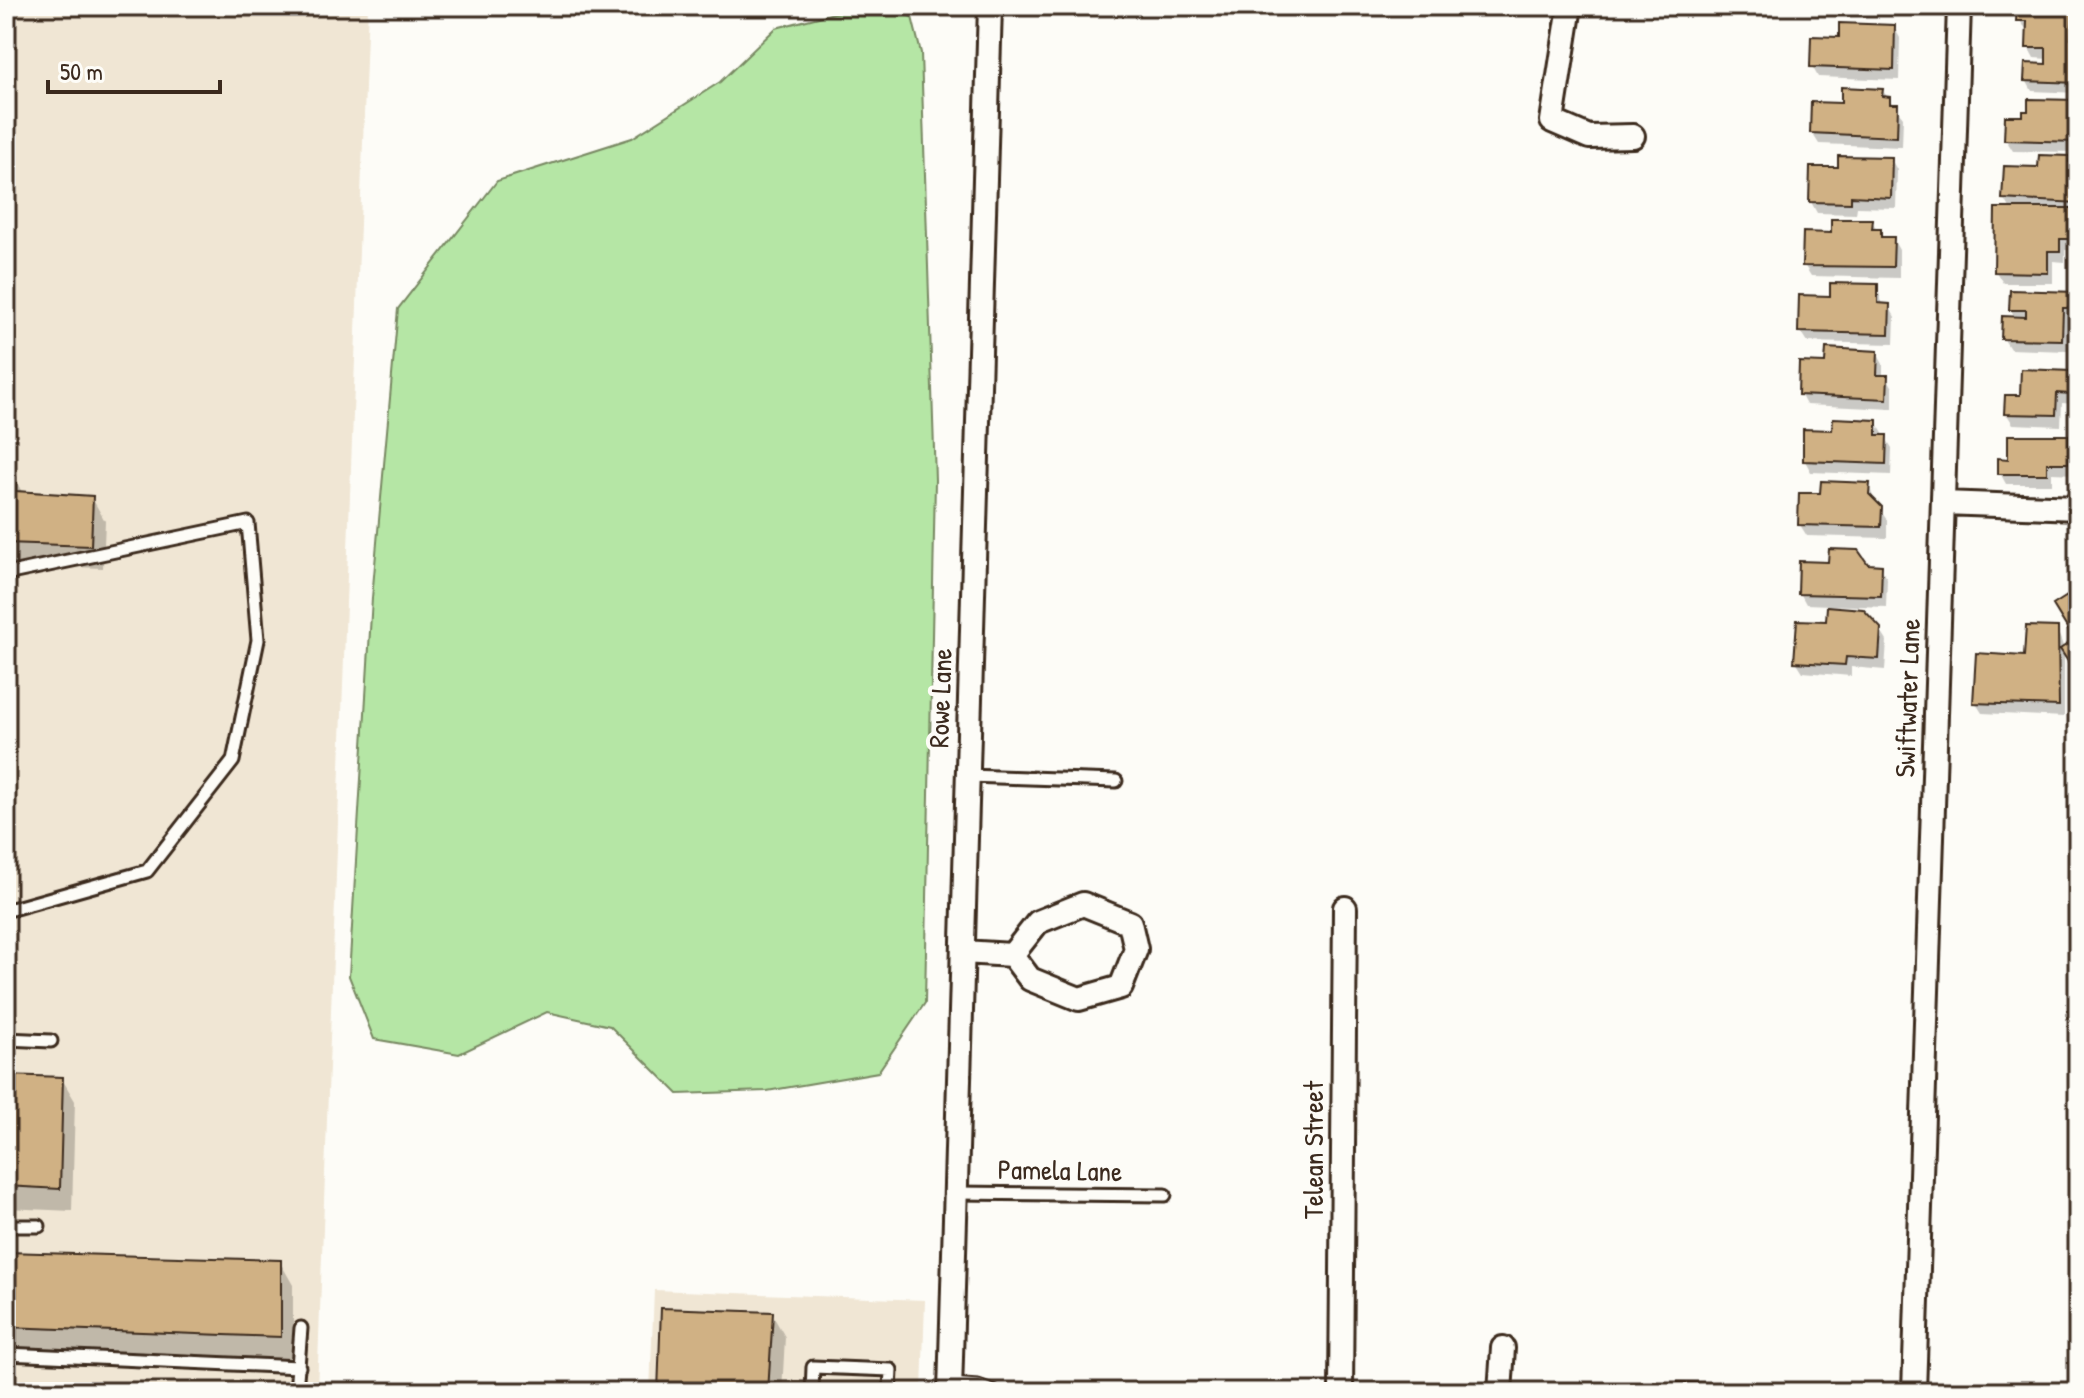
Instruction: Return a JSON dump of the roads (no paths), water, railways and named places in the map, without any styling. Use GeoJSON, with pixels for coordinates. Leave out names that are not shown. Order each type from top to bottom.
{"type":"FeatureCollection","features":[{"type":"Feature","properties":{"kind":"street","name":"Rowe Lane"},"geometry":{"type":"LineString","coordinates":[[950,1388],[990,6]]}},
{"type":"Feature","properties":{"kind":"street"},"geometry":{"type":"LineString","coordinates":[[1570,6],[1552,121],[1589,137],[1633,136]]}},
{"type":"Feature","properties":{"kind":"street","name":"Swiftwater Lane"},"geometry":{"type":"LineString","coordinates":[[1914,1392],[1959,6]]}},
{"type":"Feature","properties":{"kind":"street"},"geometry":{"type":"LineString","coordinates":[[1943,503],[2078,508]]}},
{"type":"Feature","properties":{"kind":"street"},"geometry":{"type":"LineString","coordinates":[[963,952],[1012,955],[1030,979],[1079,999],[1121,987],[1136,949],[1130,923],[1083,904],[1038,922],[1012,955]]}},
{"type":"Feature","properties":{"kind":"street","name":"Telean Street"},"geometry":{"type":"LineString","coordinates":[[1341,1392],[1345,908]]}},
{"type":"Feature","properties":{"kind":"street"},"geometry":{"type":"LineString","coordinates":[[1500,1392],[1503,1348]]}},
{"type":"Feature","properties":{"kind":"lane"},"geometry":{"type":"LineString","coordinates":[[6,574],[248,523],[258,640],[233,761],[147,871],[12,909],[6,907]]}},
{"type":"Feature","properties":{"kind":"lane"},"geometry":{"type":"LineString","coordinates":[[968,776],[1116,781]]}},
{"type":"Feature","properties":{"kind":"lane"},"geometry":{"type":"LineString","coordinates":[[6,1039],[51,1041]]}},
{"type":"Feature","properties":{"kind":"lane","name":"Pamela Lane"},"geometry":{"type":"LineString","coordinates":[[956,1193],[1165,1195]]}},
{"type":"Feature","properties":{"kind":"lane"},"geometry":{"type":"LineString","coordinates":[[6,1226],[39,1226]]}},
{"type":"Feature","properties":{"kind":"lane"},"geometry":{"type":"LineString","coordinates":[[296,1392],[301,1328]]}},
{"type":"Feature","properties":{"kind":"lane"},"geometry":{"type":"LineString","coordinates":[[6,1354],[299,1367]]}},
{"type":"Feature","properties":{"kind":"lane"},"geometry":{"type":"LineString","coordinates":[[812,1392],[813,1367],[891,1370],[890,1392]]}},
{"type":"Feature","properties":{"kind":"lane"},"geometry":{"type":"LineString","coordinates":[[950,1388],[978,1386],[995,1392]]}}]}
